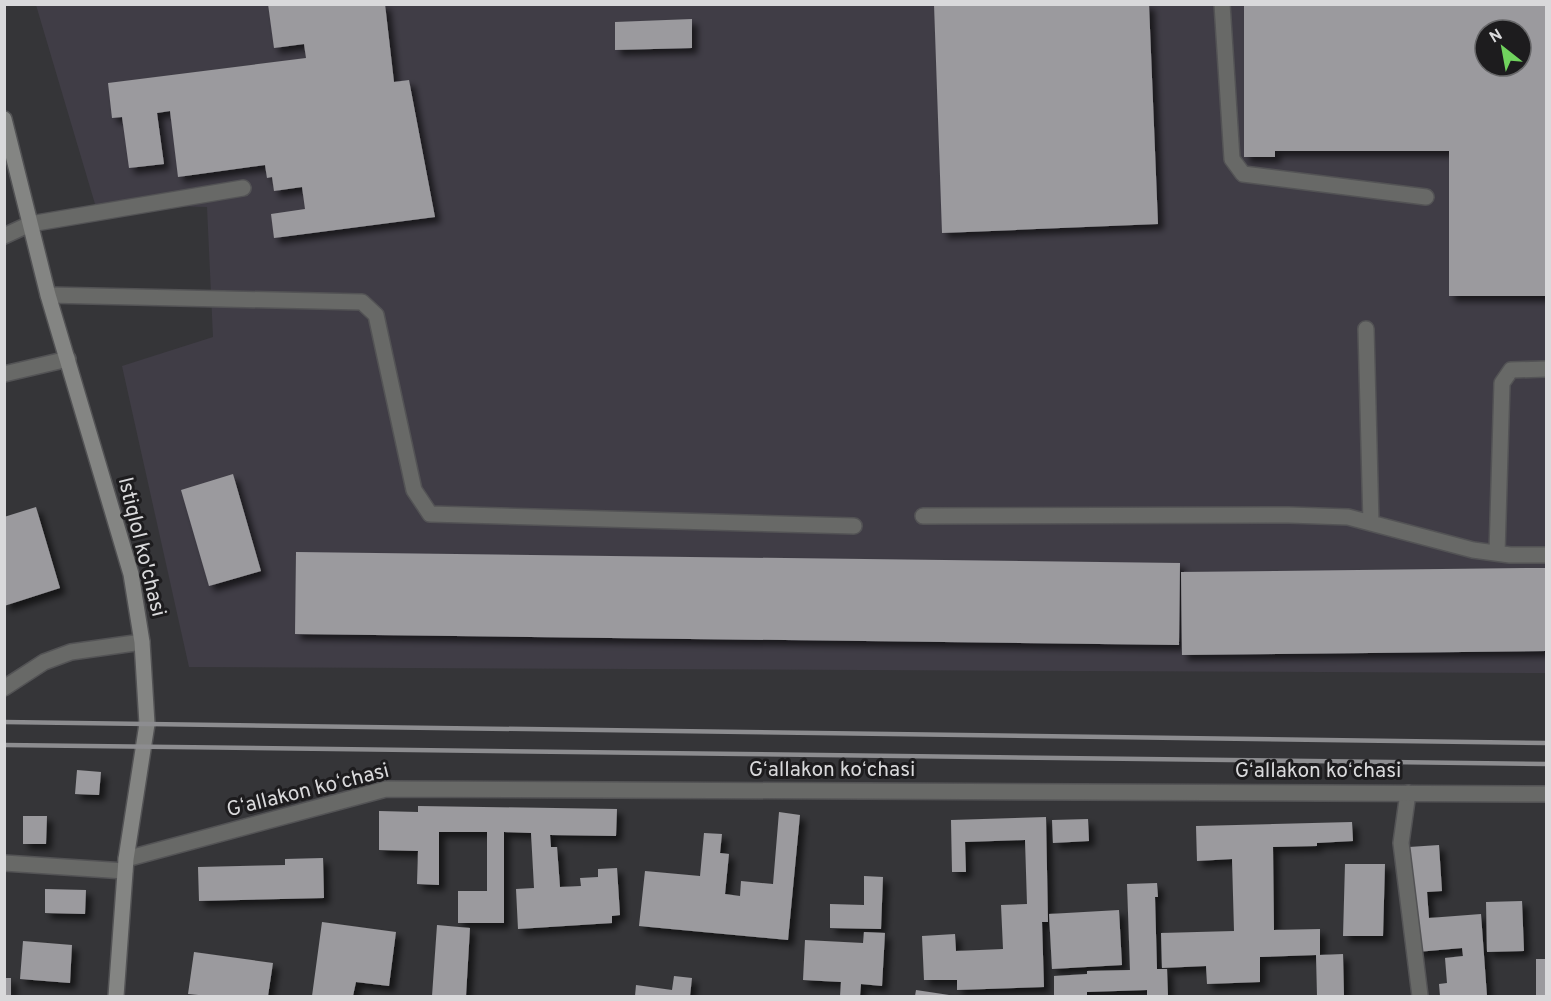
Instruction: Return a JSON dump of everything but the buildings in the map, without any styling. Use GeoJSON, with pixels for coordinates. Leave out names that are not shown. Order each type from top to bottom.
{"type":"FeatureCollection","features":[{"type":"Feature","properties":{"kind":"main road","name":"Istiqlol ko'chasi"},"geometry":{"type":"LineString","coordinates":[[4,119],[48,295],[131,574],[142,642],[147,724],[126,865],[116,996]]}},
{"type":"Feature","properties":{"kind":"street"},"geometry":{"type":"LineString","coordinates":[[1222,4],[1232,159],[1243,174],[1426,197]]}},
{"type":"Feature","properties":{"kind":"street"},"geometry":{"type":"LineString","coordinates":[[4,236],[30,224],[243,188]]}},
{"type":"Feature","properties":{"kind":"street"},"geometry":{"type":"LineString","coordinates":[[48,295],[362,302],[376,315],[414,490],[430,514],[854,526]]}},
{"type":"Feature","properties":{"kind":"street"},"geometry":{"type":"LineString","coordinates":[[1366,329],[1371,523]]}},
{"type":"Feature","properties":{"kind":"street"},"geometry":{"type":"LineString","coordinates":[[4,374],[68,359]]}},
{"type":"Feature","properties":{"kind":"street"},"geometry":{"type":"LineString","coordinates":[[1497,554],[1502,383],[1511,370],[1546,369]]}},
{"type":"Feature","properties":{"kind":"street"},"geometry":{"type":"LineString","coordinates":[[923,516],[1289,515],[1348,517],[1473,550],[1497,554],[1546,555]]}},
{"type":"Feature","properties":{"kind":"street"},"geometry":{"type":"LineString","coordinates":[[4,688],[44,662],[71,652],[142,642]]}},
{"type":"Feature","properties":{"kind":"street","name":"Gʻallakon koʻchasi"},"geometry":{"type":"LineString","coordinates":[[4,863],[126,865],[386,789],[1546,794]]}},
{"type":"Feature","properties":{"kind":"street"},"geometry":{"type":"LineString","coordinates":[[1408,793],[1401,843],[1420,996]]}},
{"type":"Feature","properties":{"kind":"shaded area"},"geometry":{"type":"Polygon","coordinates":[[[36,5],[1546,5],[1546,673],[189,667],[122,366],[213,337],[207,207],[95,204],[36,5]]]}},
{"type":"Feature","properties":{"kind":"railway"},"geometry":{"type":"LineString","coordinates":[[4,722],[1546,743]]}},
{"type":"Feature","properties":{"kind":"railway"},"geometry":{"type":"LineString","coordinates":[[4,745],[1546,764]]}}]}
